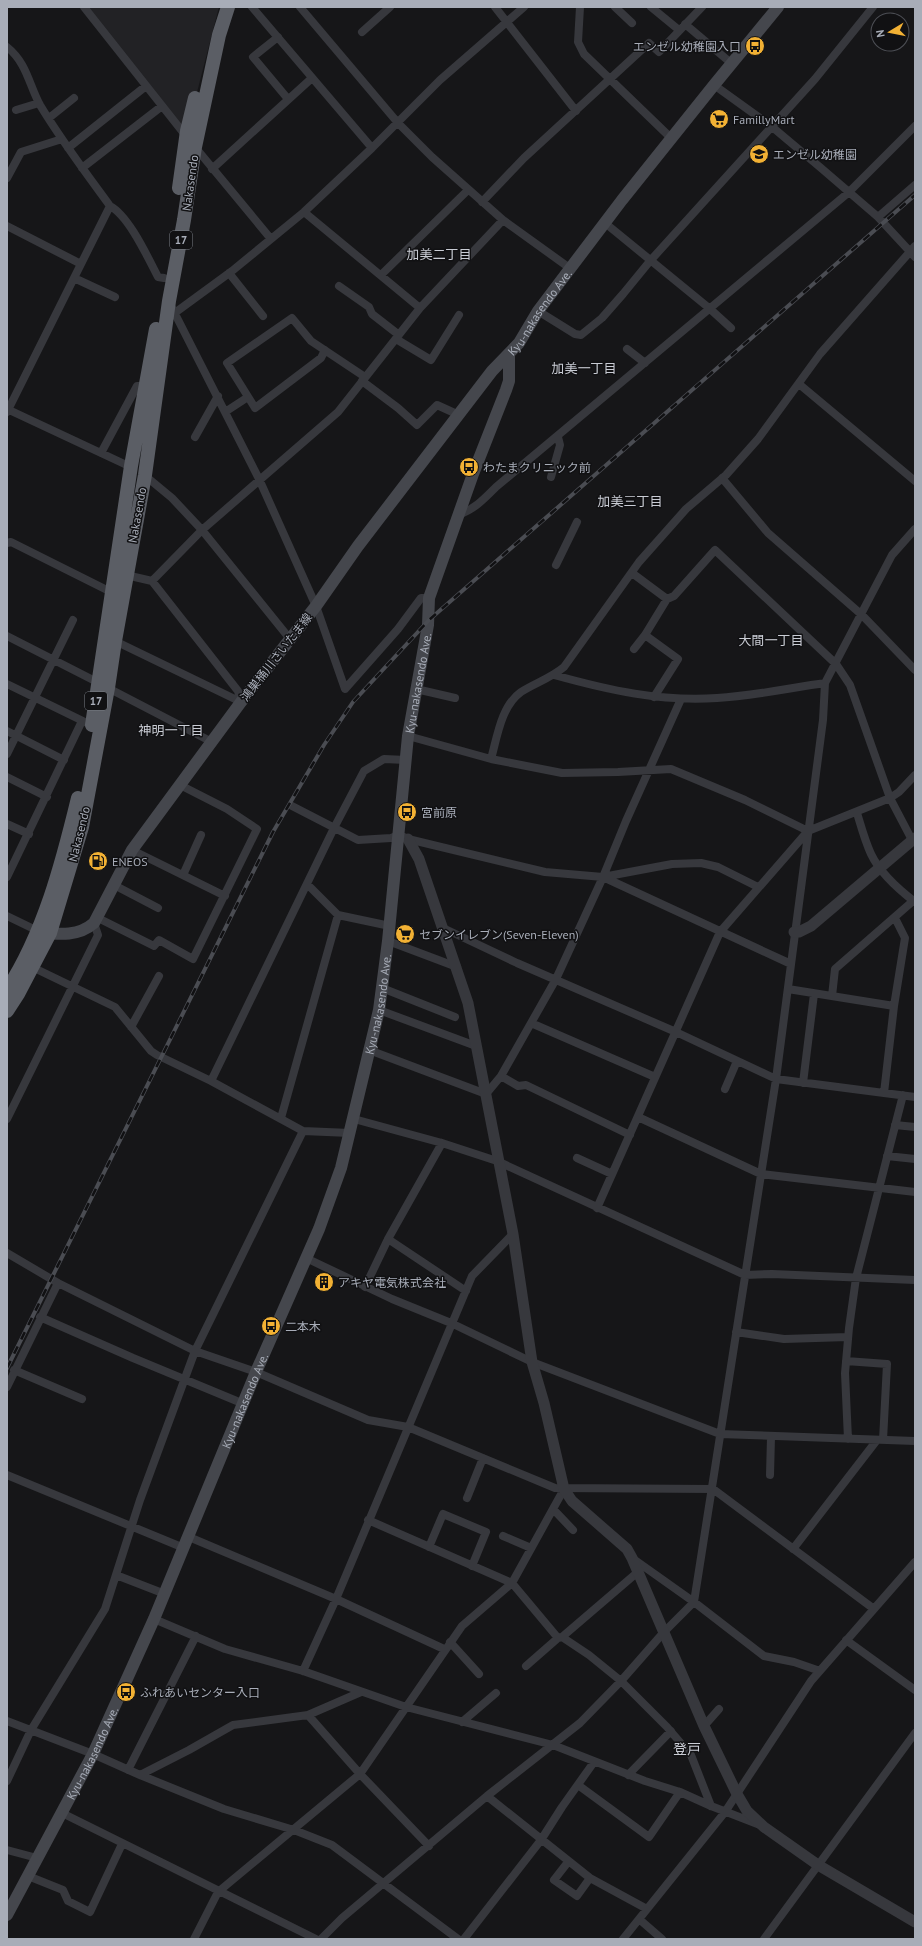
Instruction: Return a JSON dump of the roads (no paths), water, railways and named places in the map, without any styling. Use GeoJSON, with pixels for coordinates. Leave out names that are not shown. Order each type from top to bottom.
{"type":"FeatureCollection","features":[{"type":"Feature","properties":{"kind":"highway","name":"Nakasendo"},"geometry":{"type":"LineString","coordinates":[[7,1011],[32,967],[82,827],[103,685],[113,592],[131,466],[175,219],[186,136],[219,7]]}},
{"type":"Feature","properties":{"kind":"highway","name":"Nakasendo"},"geometry":{"type":"LineString","coordinates":[[7,990],[23,962],[44,932],[81,788],[87,723],[103,685],[115,641],[145,475],[172,307],[195,147],[217,42],[228,7]]}},
{"type":"Feature","properties":{"kind":"main road","name":"Kyu-nakasendo Ave."},"geometry":{"type":"LineString","coordinates":[[7,1915],[93,1754],[165,1594],[256,1372],[332,1195],[354,1119],[379,1010],[404,837],[408,736],[428,625],[429,598],[458,515],[509,381],[509,354],[519,343],[538,311],[605,223],[731,63],[778,7]]}},
{"type":"Feature","properties":{"kind":"main road","name":"鴻巣桶川さいたま線"},"geometry":{"type":"LineString","coordinates":[[96,920],[132,850],[241,702],[316,606],[358,546],[492,371],[509,354]]}},
{"type":"Feature","properties":{"kind":"main road"},"geometry":{"type":"LineString","coordinates":[[44,932],[71,934],[89,927],[96,920]]}},
{"type":"Feature","properties":{"kind":"street"},"geometry":{"type":"LineString","coordinates":[[84,7],[186,136]]}},
{"type":"Feature","properties":{"kind":"street"},"geometry":{"type":"LineString","coordinates":[[252,7],[372,148]]}},
{"type":"Feature","properties":{"kind":"street"},"geometry":{"type":"LineString","coordinates":[[300,7],[398,123],[468,190],[503,220],[571,268]]}},
{"type":"Feature","properties":{"kind":"street"},"geometry":{"type":"LineString","coordinates":[[362,32],[390,7]]}},
{"type":"Feature","properties":{"kind":"street"},"geometry":{"type":"LineString","coordinates":[[495,7],[576,111]]}},
{"type":"Feature","properties":{"kind":"street"},"geometry":{"type":"LineString","coordinates":[[429,598],[421,598],[398,629],[345,689],[316,606],[259,479],[172,307],[229,273],[304,212],[398,123],[440,80],[524,7]]}},
{"type":"Feature","properties":{"kind":"street"},"geometry":{"type":"LineString","coordinates":[[580,7],[578,42],[584,54],[671,138]]}},
{"type":"Feature","properties":{"kind":"street"},"geometry":{"type":"LineString","coordinates":[[615,7],[632,23]]}},
{"type":"Feature","properties":{"kind":"street"},"geometry":{"type":"LineString","coordinates":[[652,7],[731,63]]}},
{"type":"Feature","properties":{"kind":"street"},"geometry":{"type":"LineString","coordinates":[[482,202],[524,158],[649,43],[659,52],[702,7]]}},
{"type":"Feature","properties":{"kind":"street"},"geometry":{"type":"LineString","coordinates":[[538,311],[576,334],[581,335],[602,318],[650,261],[815,79],[873,7]]}},
{"type":"Feature","properties":{"kind":"street"},"geometry":{"type":"LineString","coordinates":[[278,37],[253,56],[288,99]]}},
{"type":"Feature","properties":{"kind":"street"},"geometry":{"type":"LineString","coordinates":[[7,47],[13,52],[29,77],[39,103],[68,148],[110,206],[117,209],[139,241],[158,277],[164,278]]}},
{"type":"Feature","properties":{"kind":"street"},"geometry":{"type":"LineString","coordinates":[[212,168],[312,78]]}},
{"type":"Feature","properties":{"kind":"street"},"geometry":{"type":"LineString","coordinates":[[491,759],[500,727],[511,702],[520,693],[554,675],[564,667],[632,573],[677,519],[722,478],[758,439],[820,354],[913,252],[878,217],[771,126],[714,85]]}},
{"type":"Feature","properties":{"kind":"street"},"geometry":{"type":"LineString","coordinates":[[68,148],[146,86]]}},
{"type":"Feature","properties":{"kind":"street"},"geometry":{"type":"LineString","coordinates":[[49,118],[74,98]]}},
{"type":"Feature","properties":{"kind":"street"},"geometry":{"type":"LineString","coordinates":[[16,110],[39,103]]}},
{"type":"Feature","properties":{"kind":"street"},"geometry":{"type":"LineString","coordinates":[[82,168],[162,106]]}},
{"type":"Feature","properties":{"kind":"street"},"geometry":{"type":"LineString","coordinates":[[458,515],[469,512],[479,505],[496,487],[558,437],[848,193],[915,126]]}},
{"type":"Feature","properties":{"kind":"street"},"geometry":{"type":"LineString","coordinates":[[7,178],[11,160],[21,152],[62,139]]}},
{"type":"Feature","properties":{"kind":"street"},"geometry":{"type":"LineString","coordinates":[[195,147],[271,239]]}},
{"type":"Feature","properties":{"kind":"street"},"geometry":{"type":"LineString","coordinates":[[878,217],[915,185]]}},
{"type":"Feature","properties":{"kind":"street"},"geometry":{"type":"LineString","coordinates":[[381,275],[468,190]]}},
{"type":"Feature","properties":{"kind":"street"},"geometry":{"type":"LineString","coordinates":[[110,206],[7,410],[131,466],[145,475],[172,498],[202,530],[290,639]]}},
{"type":"Feature","properties":{"kind":"street"},"geometry":{"type":"LineString","coordinates":[[304,212],[420,308]]}},
{"type":"Feature","properties":{"kind":"street"},"geometry":{"type":"LineString","coordinates":[[152,581],[202,530],[338,412],[420,308],[503,220]]}},
{"type":"Feature","properties":{"kind":"street"},"geometry":{"type":"LineString","coordinates":[[605,223],[650,261],[710,308],[731,328]]}},
{"type":"Feature","properties":{"kind":"street"},"geometry":{"type":"LineString","coordinates":[[7,226],[81,264]]}},
{"type":"Feature","properties":{"kind":"street"},"geometry":{"type":"LineString","coordinates":[[229,273],[263,316]]}},
{"type":"Feature","properties":{"kind":"street"},"geometry":{"type":"LineString","coordinates":[[74,278],[115,297]]}},
{"type":"Feature","properties":{"kind":"street"},"geometry":{"type":"LineString","coordinates":[[339,286],[370,307],[372,314],[397,337],[431,360],[459,315]]}},
{"type":"Feature","properties":{"kind":"street"},"geometry":{"type":"LineString","coordinates":[[325,350],[321,358],[255,408],[227,363],[292,318],[311,341],[325,350],[364,379],[418,425],[437,405],[459,415]]}},
{"type":"Feature","properties":{"kind":"street"},"geometry":{"type":"LineString","coordinates":[[626,349],[646,363]]}},
{"type":"Feature","properties":{"kind":"street"},"geometry":{"type":"LineString","coordinates":[[799,384],[915,481]]}},
{"type":"Feature","properties":{"kind":"street"},"geometry":{"type":"LineString","coordinates":[[101,453],[137,386],[146,386]]}},
{"type":"Feature","properties":{"kind":"street"},"geometry":{"type":"LineString","coordinates":[[195,437],[218,396]]}},
{"type":"Feature","properties":{"kind":"street"},"geometry":{"type":"LineString","coordinates":[[226,412],[248,397]]}},
{"type":"Feature","properties":{"kind":"street"},"geometry":{"type":"LineString","coordinates":[[551,476],[560,445],[558,437]]}},
{"type":"Feature","properties":{"kind":"street"},"geometry":{"type":"LineString","coordinates":[[722,478],[768,533],[862,615],[915,670]]}},
{"type":"Feature","properties":{"kind":"street"},"geometry":{"type":"LineString","coordinates":[[556,565],[577,522]]}},
{"type":"Feature","properties":{"kind":"street"},"geometry":{"type":"LineString","coordinates":[[321,1939],[342,1918],[487,1796],[580,1723],[621,1682],[664,1632],[694,1602],[713,1489],[720,1434],[776,1079],[794,932],[823,720],[826,683],[892,555],[915,529]]}},
{"type":"Feature","properties":{"kind":"street"},"geometry":{"type":"LineString","coordinates":[[7,543],[11,542],[113,592]]}},
{"type":"Feature","properties":{"kind":"street"},"geometry":{"type":"LineString","coordinates":[[634,649],[667,599],[674,596],[715,550],[836,664],[850,685],[890,798],[914,839],[806,930],[794,932]]}},
{"type":"Feature","properties":{"kind":"street"},"geometry":{"type":"LineString","coordinates":[[632,573],[667,599]]}},
{"type":"Feature","properties":{"kind":"street"},"geometry":{"type":"LineString","coordinates":[[126,575],[152,581],[238,691],[241,702]]}},
{"type":"Feature","properties":{"kind":"street"},"geometry":{"type":"LineString","coordinates":[[7,754],[73,620]]}},
{"type":"Feature","properties":{"kind":"street"},"geometry":{"type":"LineString","coordinates":[[644,635],[678,659],[654,697]]}},
{"type":"Feature","properties":{"kind":"street"},"geometry":{"type":"LineString","coordinates":[[7,636],[212,742]]}},
{"type":"Feature","properties":{"kind":"street"},"geometry":{"type":"LineString","coordinates":[[115,641],[241,702]]}},
{"type":"Feature","properties":{"kind":"street"},"geometry":{"type":"LineString","coordinates":[[554,675],[589,684],[654,697],[681,699],[718,698],[826,683]]}},
{"type":"Feature","properties":{"kind":"street"},"geometry":{"type":"LineString","coordinates":[[7,684],[87,723],[64,760],[7,877]]}},
{"type":"Feature","properties":{"kind":"street"},"geometry":{"type":"LineString","coordinates":[[416,689],[456,698]]}},
{"type":"Feature","properties":{"kind":"street"},"geometry":{"type":"LineString","coordinates":[[486,1094],[501,1076],[556,979],[603,877],[681,699]]}},
{"type":"Feature","properties":{"kind":"street"},"geometry":{"type":"LineString","coordinates":[[7,731],[64,760]]}},
{"type":"Feature","properties":{"kind":"street"},"geometry":{"type":"LineString","coordinates":[[408,736],[491,759],[562,773],[672,769],[745,800],[808,831]]}},
{"type":"Feature","properties":{"kind":"street"},"geometry":{"type":"LineString","coordinates":[[211,1081],[334,828],[364,771],[384,759],[406,760]]}},
{"type":"Feature","properties":{"kind":"street"},"geometry":{"type":"LineString","coordinates":[[597,1208],[720,932],[808,831],[857,813],[890,798],[899,792],[915,775]]}},
{"type":"Feature","properties":{"kind":"street"},"geometry":{"type":"LineString","coordinates":[[7,777],[47,797]]}},
{"type":"Feature","properties":{"kind":"street"},"geometry":{"type":"LineString","coordinates":[[96,920],[154,946],[160,940],[194,958],[226,896],[257,829],[227,809],[180,785]]}},
{"type":"Feature","properties":{"kind":"street"},"geometry":{"type":"LineString","coordinates":[[292,806],[358,840],[404,837],[545,872],[603,877],[672,864],[701,863],[718,866],[758,887]]}},
{"type":"Feature","properties":{"kind":"street"},"geometry":{"type":"LineString","coordinates":[[832,996],[835,968],[914,901],[880,868],[871,854],[857,813]]}},
{"type":"Feature","properties":{"kind":"street"},"geometry":{"type":"LineString","coordinates":[[7,824],[29,834]]}},
{"type":"Feature","properties":{"kind":"street"},"geometry":{"type":"LineString","coordinates":[[183,874],[202,835]]}},
{"type":"Feature","properties":{"kind":"street"},"geometry":{"type":"LineString","coordinates":[[404,837],[419,859],[468,1003],[512,1234],[532,1362],[544,1403],[564,1489],[572,1501],[627,1549],[639,1571],[704,1726],[737,1794],[747,1811],[764,1827],[818,1865],[915,1922]]}},
{"type":"Feature","properties":{"kind":"street"},"geometry":{"type":"LineString","coordinates":[[132,850],[226,896]]}},
{"type":"Feature","properties":{"kind":"street"},"geometry":{"type":"LineString","coordinates":[[603,877],[791,964]]}},
{"type":"Feature","properties":{"kind":"street"},"geometry":{"type":"LineString","coordinates":[[307,884],[338,914],[390,926]]}},
{"type":"Feature","properties":{"kind":"street"},"geometry":{"type":"LineString","coordinates":[[114,885],[158,908]]}},
{"type":"Feature","properties":{"kind":"street"},"geometry":{"type":"LineString","coordinates":[[281,1118],[338,914]]}},
{"type":"Feature","properties":{"kind":"street"},"geometry":{"type":"LineString","coordinates":[[7,916],[44,932]]}},
{"type":"Feature","properties":{"kind":"street"},"geometry":{"type":"LineString","coordinates":[[884,1093],[894,1006],[905,938],[895,918]]}},
{"type":"Feature","properties":{"kind":"street"},"geometry":{"type":"LineString","coordinates":[[7,1119],[98,935],[96,920]]}},
{"type":"Feature","properties":{"kind":"street"},"geometry":{"type":"LineString","coordinates":[[443,928],[517,963],[676,1032],[776,1079],[915,1097]]}},
{"type":"Feature","properties":{"kind":"street"},"geometry":{"type":"LineString","coordinates":[[388,941],[457,967]]}},
{"type":"Feature","properties":{"kind":"street"},"geometry":{"type":"LineString","coordinates":[[32,967],[116,1007],[151,1050],[303,1131],[350,1133]]}},
{"type":"Feature","properties":{"kind":"street"},"geometry":{"type":"LineString","coordinates":[[131,1027],[160,976]]}},
{"type":"Feature","properties":{"kind":"street"},"geometry":{"type":"LineString","coordinates":[[382,988],[455,1017]]}},
{"type":"Feature","properties":{"kind":"street"},"geometry":{"type":"LineString","coordinates":[[788,989],[894,1006]]}},
{"type":"Feature","properties":{"kind":"street"},"geometry":{"type":"LineString","coordinates":[[803,1083],[814,994]]}},
{"type":"Feature","properties":{"kind":"street"},"geometry":{"type":"LineString","coordinates":[[379,1010],[476,1046]]}},
{"type":"Feature","properties":{"kind":"street"},"geometry":{"type":"LineString","coordinates":[[531,1023],[655,1077]]}},
{"type":"Feature","properties":{"kind":"street"},"geometry":{"type":"LineString","coordinates":[[369,1050],[486,1094]]}},
{"type":"Feature","properties":{"kind":"street"},"geometry":{"type":"LineString","coordinates":[[725,1089],[737,1061]]}},
{"type":"Feature","properties":{"kind":"street"},"geometry":{"type":"LineString","coordinates":[[501,1076],[518,1086],[526,1085],[630,1134]]}},
{"type":"Feature","properties":{"kind":"street"},"geometry":{"type":"LineString","coordinates":[[848,1439],[846,1361],[856,1278],[903,1095]]}},
{"type":"Feature","properties":{"kind":"street"},"geometry":{"type":"LineString","coordinates":[[638,1117],[762,1174],[915,1192]]}},
{"type":"Feature","properties":{"kind":"street"},"geometry":{"type":"LineString","coordinates":[[354,1119],[442,1143],[497,1161],[745,1275],[772,1274],[915,1280]]}},
{"type":"Feature","properties":{"kind":"street"},"geometry":{"type":"LineString","coordinates":[[895,1125],[915,1127]]}},
{"type":"Feature","properties":{"kind":"street"},"geometry":{"type":"LineString","coordinates":[[7,1781],[31,1730],[105,1609],[132,1526],[195,1350],[303,1131]]}},
{"type":"Feature","properties":{"kind":"street"},"geometry":{"type":"LineString","coordinates":[[365,1287],[388,1239],[442,1143]]}},
{"type":"Feature","properties":{"kind":"street"},"geometry":{"type":"LineString","coordinates":[[887,1156],[915,1159]]}},
{"type":"Feature","properties":{"kind":"street"},"geometry":{"type":"LineString","coordinates":[[577,1158],[612,1174]]}},
{"type":"Feature","properties":{"kind":"street"},"geometry":{"type":"LineString","coordinates":[[303,1671],[336,1599],[472,1276],[512,1234]]}},
{"type":"Feature","properties":{"kind":"street"},"geometry":{"type":"LineString","coordinates":[[388,1239],[466,1291]]}},
{"type":"Feature","properties":{"kind":"street"},"geometry":{"type":"LineString","coordinates":[[7,1253],[58,1283],[195,1350],[256,1372],[368,1420],[408,1427],[555,1488],[713,1489],[874,1609]]}},
{"type":"Feature","properties":{"kind":"street"},"geometry":{"type":"LineString","coordinates":[[306,1258],[365,1287],[452,1323],[532,1362],[720,1434],[915,1441]]}},
{"type":"Feature","properties":{"kind":"street"},"geometry":{"type":"LineString","coordinates":[[7,1387],[14,1370],[58,1283]]}},
{"type":"Feature","properties":{"kind":"street"},"geometry":{"type":"LineString","coordinates":[[40,1317],[244,1404]]}},
{"type":"Feature","properties":{"kind":"street"},"geometry":{"type":"LineString","coordinates":[[736,1332],[784,1338],[848,1337]]}},
{"type":"Feature","properties":{"kind":"street"},"geometry":{"type":"LineString","coordinates":[[793,1549],[880,1440],[887,1364],[846,1361]]}},
{"type":"Feature","properties":{"kind":"street"},"geometry":{"type":"LineString","coordinates":[[14,1370],[82,1399]]}},
{"type":"Feature","properties":{"kind":"street"},"geometry":{"type":"LineString","coordinates":[[770,1475],[772,1437]]}},
{"type":"Feature","properties":{"kind":"street"},"geometry":{"type":"LineString","coordinates":[[467,1498],[483,1458]]}},
{"type":"Feature","properties":{"kind":"street"},"geometry":{"type":"LineString","coordinates":[[7,1475],[132,1526],[186,1543],[336,1599],[447,1646],[479,1674]]}},
{"type":"Feature","properties":{"kind":"street"},"geometry":{"type":"LineString","coordinates":[[194,1939],[218,1892],[360,1774],[462,1626],[512,1583],[564,1489]]}},
{"type":"Feature","properties":{"kind":"street"},"geometry":{"type":"LineString","coordinates":[[553,1509],[573,1530]]}},
{"type":"Feature","properties":{"kind":"street"},"geometry":{"type":"LineString","coordinates":[[428,1547],[443,1514],[486,1532],[472,1566]]}},
{"type":"Feature","properties":{"kind":"street"},"geometry":{"type":"LineString","coordinates":[[368,1520],[512,1583],[560,1638],[589,1655],[621,1682],[671,1731],[691,1755],[710,1806]]}},
{"type":"Feature","properties":{"kind":"street"},"geometry":{"type":"LineString","coordinates":[[503,1536],[531,1548]]}},
{"type":"Feature","properties":{"kind":"street"},"geometry":{"type":"LineString","coordinates":[[632,1558],[694,1602],[764,1656],[794,1662],[820,1671]]}},
{"type":"Feature","properties":{"kind":"street"},"geometry":{"type":"LineString","coordinates":[[623,1939],[725,1812],[811,1681],[915,1562]]}},
{"type":"Feature","properties":{"kind":"street"},"geometry":{"type":"LineString","coordinates":[[526,1666],[639,1571]]}},
{"type":"Feature","properties":{"kind":"street"},"geometry":{"type":"LineString","coordinates":[[116,1575],[165,1594]]}},
{"type":"Feature","properties":{"kind":"street"},"geometry":{"type":"LineString","coordinates":[[154,1618],[225,1649],[303,1671],[406,1707],[553,1745],[628,1775],[680,1792],[710,1806],[764,1827]]}},
{"type":"Feature","properties":{"kind":"street"},"geometry":{"type":"LineString","coordinates":[[128,1770],[196,1636]]}},
{"type":"Feature","properties":{"kind":"street"},"geometry":{"type":"LineString","coordinates":[[846,1640],[915,1690]]}},
{"type":"Feature","properties":{"kind":"street"},"geometry":{"type":"LineString","coordinates":[[140,1775],[233,1725],[308,1715],[361,1692]]}},
{"type":"Feature","properties":{"kind":"street"},"geometry":{"type":"LineString","coordinates":[[462,1722],[496,1693]]}},
{"type":"Feature","properties":{"kind":"street"},"geometry":{"type":"LineString","coordinates":[[704,1726],[719,1709]]}},
{"type":"Feature","properties":{"kind":"street"},"geometry":{"type":"LineString","coordinates":[[308,1715],[360,1774],[429,1846]]}},
{"type":"Feature","properties":{"kind":"street"},"geometry":{"type":"LineString","coordinates":[[7,1721],[93,1754],[128,1770],[224,1809],[294,1830],[332,1845],[384,1882],[458,1939]]}},
{"type":"Feature","properties":{"kind":"street"},"geometry":{"type":"LineString","coordinates":[[628,1775],[671,1731]]}},
{"type":"Feature","properties":{"kind":"street"},"geometry":{"type":"LineString","coordinates":[[764,1939],[915,1732]]}},
{"type":"Feature","properties":{"kind":"street"},"geometry":{"type":"LineString","coordinates":[[464,1939],[541,1840],[562,1806],[594,1762]]}},
{"type":"Feature","properties":{"kind":"street"},"geometry":{"type":"LineString","coordinates":[[578,1785],[649,1836],[680,1792]]}},
{"type":"Feature","properties":{"kind":"street"},"geometry":{"type":"LineString","coordinates":[[487,1796],[590,1878],[647,1909]]}},
{"type":"Feature","properties":{"kind":"street"},"geometry":{"type":"LineString","coordinates":[[62,1814],[316,1939]]}},
{"type":"Feature","properties":{"kind":"street"},"geometry":{"type":"LineString","coordinates":[[28,1876],[63,1890],[68,1902],[90,1912],[122,1844]]}},
{"type":"Feature","properties":{"kind":"street"},"geometry":{"type":"LineString","coordinates":[[7,1850],[37,1858]]}},
{"type":"Feature","properties":{"kind":"street"},"geometry":{"type":"LineString","coordinates":[[568,1862],[554,1880],[577,1896],[590,1878]]}},
{"type":"Feature","properties":{"kind":"street"},"geometry":{"type":"LineString","coordinates":[[638,1919],[662,1939]]}},
{"type":"Feature","properties":{"kind":"railway"},"geometry":{"type":"LineString","coordinates":[[7,1368],[273,832],[324,745],[353,702],[429,620],[915,195]]}},
{"type":"Feature","properties":{"kind":"place","name":"エンゼル幼稚園入口"},"geometry":{"type":"Point","coordinates":[755,46]}},
{"type":"Feature","properties":{"kind":"place","name":"FamillyMart"},"geometry":{"type":"Point","coordinates":[719,119]}},
{"type":"Feature","properties":{"kind":"place","name":"エンゼル幼稚園"},"geometry":{"type":"Point","coordinates":[759,154]}},
{"type":"Feature","properties":{"kind":"place","name":"わたまクリニック前"},"geometry":{"type":"Point","coordinates":[469,467]}},
{"type":"Feature","properties":{"kind":"place","name":"宮前原"},"geometry":{"type":"Point","coordinates":[407,812]}},
{"type":"Feature","properties":{"kind":"place","name":"ENEOS"},"geometry":{"type":"Point","coordinates":[98,861]}},
{"type":"Feature","properties":{"kind":"place","name":"セブンイレブン(Seven-Eleven)"},"geometry":{"type":"Point","coordinates":[405,934]}},
{"type":"Feature","properties":{"kind":"place","name":"アキヤ電気株式会社"},"geometry":{"type":"Point","coordinates":[324,1282]}},
{"type":"Feature","properties":{"kind":"place","name":"二本木"},"geometry":{"type":"Point","coordinates":[271,1326]}},
{"type":"Feature","properties":{"kind":"place","name":"ふれあいセンター入口"},"geometry":{"type":"Point","coordinates":[126,1692]}},
{"type":"Feature","properties":{"kind":"district","name":"加美二丁目"},"geometry":{"type":"Point","coordinates":[439,254]}},
{"type":"Feature","properties":{"kind":"district","name":"加美一丁目"},"geometry":{"type":"Point","coordinates":[584,368]}},
{"type":"Feature","properties":{"kind":"district","name":"加美三丁目"},"geometry":{"type":"Point","coordinates":[630,501]}},
{"type":"Feature","properties":{"kind":"district","name":"大間一丁目"},"geometry":{"type":"Point","coordinates":[771,640]}},
{"type":"Feature","properties":{"kind":"district","name":"神明一丁目"},"geometry":{"type":"Point","coordinates":[171,730]}},
{"type":"Feature","properties":{"kind":"district","name":"登戸"},"geometry":{"type":"Point","coordinates":[687,1749]}}]}
